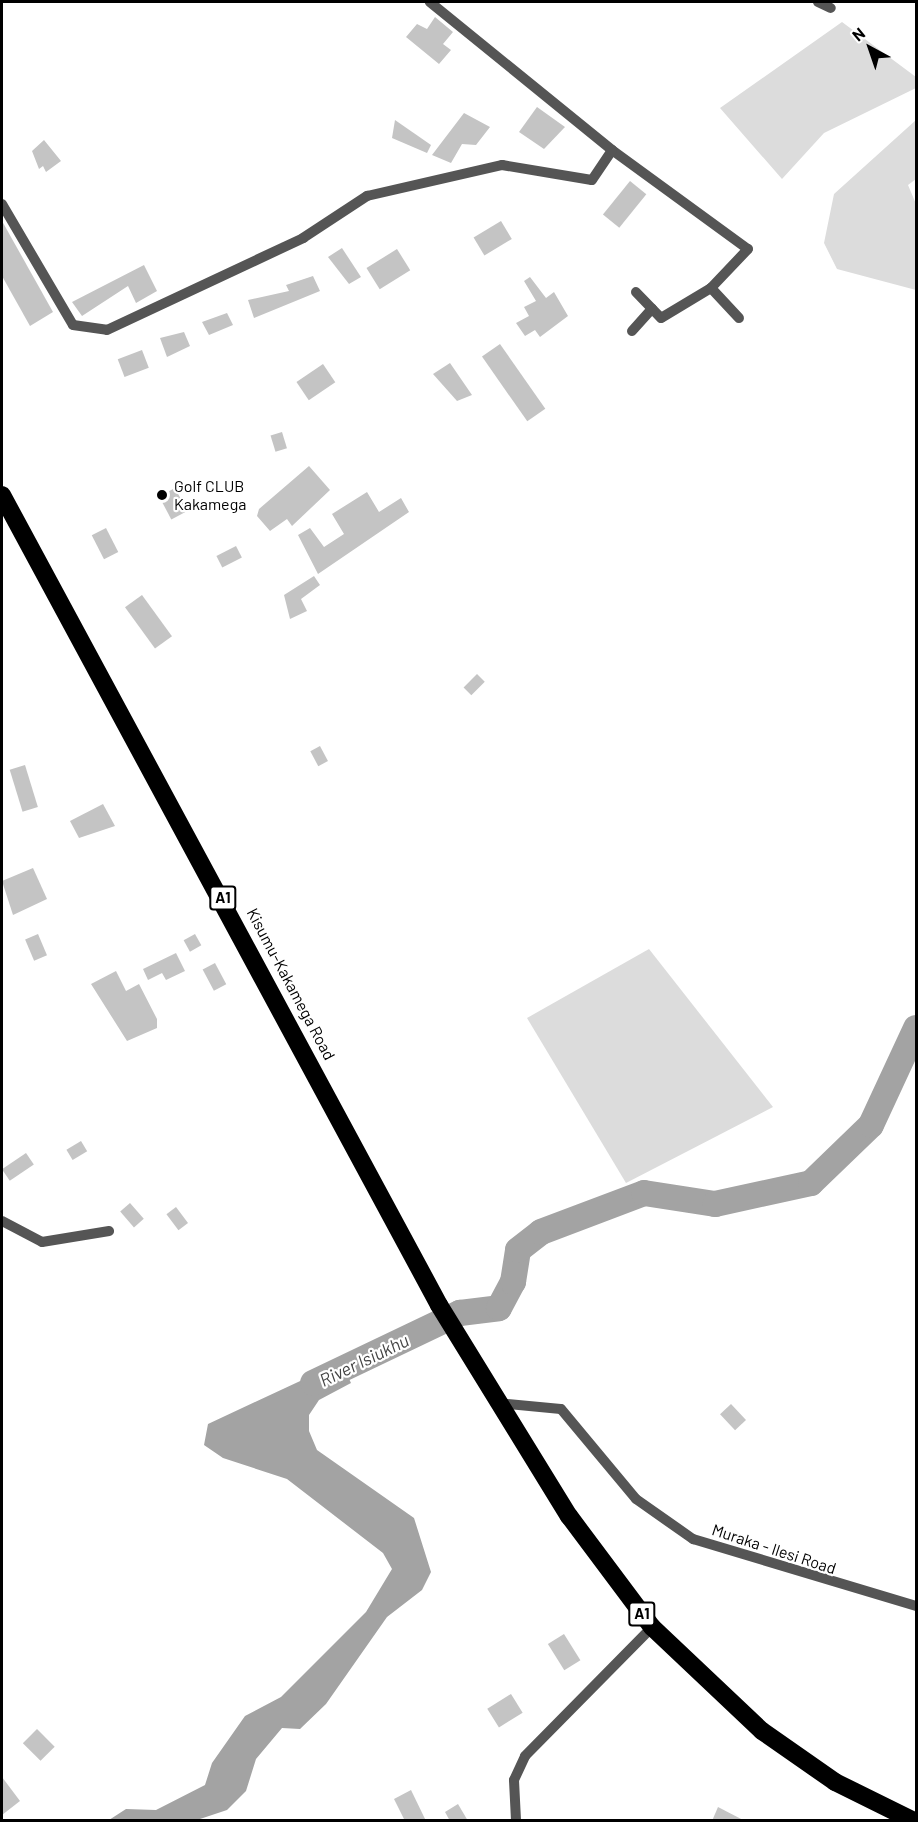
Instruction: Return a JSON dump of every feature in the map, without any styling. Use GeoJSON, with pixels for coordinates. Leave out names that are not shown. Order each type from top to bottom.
{"type":"FeatureCollection","features":[{"type":"Feature","properties":{"kind":"highway","name":"Kisumu-Kakamega Road"},"geometry":{"type":"LineString","coordinates":[[2,495],[439,1305],[496,1403]]}},
{"type":"Feature","properties":{"kind":"highway","name":"A1"},"geometry":{"type":"LineString","coordinates":[[496,1403],[569,1516],[652,1627],[762,1731],[835,1782],[912,1821]]}},
{"type":"Feature","properties":{"kind":"street"},"geometry":{"type":"LineString","coordinates":[[430,2],[612,150],[748,249],[711,288],[661,318],[636,292]]}},
{"type":"Feature","properties":{"kind":"street"},"geometry":{"type":"LineString","coordinates":[[818,2],[831,8]]}},
{"type":"Feature","properties":{"kind":"street"},"geometry":{"type":"LineString","coordinates":[[2,204],[73,325],[107,330],[303,238],[366,196],[502,165],[592,180],[612,150]]}},
{"type":"Feature","properties":{"kind":"street"},"geometry":{"type":"LineString","coordinates":[[711,288],[739,318]]}},
{"type":"Feature","properties":{"kind":"street"},"geometry":{"type":"LineString","coordinates":[[632,330],[652,309]]}},
{"type":"Feature","properties":{"kind":"street"},"geometry":{"type":"LineString","coordinates":[[2,1221],[42,1242],[109,1231]]}},
{"type":"Feature","properties":{"kind":"street","name":"Muraka - Ilesi Road"},"geometry":{"type":"LineString","coordinates":[[496,1403],[561,1409],[636,1499],[693,1539],[916,1606]]}},
{"type":"Feature","properties":{"kind":"street"},"geometry":{"type":"LineString","coordinates":[[516,1821],[514,1780],[525,1756],[652,1627]]}},
{"type":"Feature","properties":{"kind":"shaded area"},"geometry":{"type":"Polygon","coordinates":[[[842,22],[916,77],[916,88],[824,133],[782,179],[720,108],[842,22]]]}},
{"type":"Feature","properties":{"kind":"shaded area"},"geometry":{"type":"Polygon","coordinates":[[[916,120],[916,179],[908,185],[916,204],[916,290],[837,269],[824,243],[834,194],[916,120]]]}},
{"type":"Feature","properties":{"kind":"shaded area"},"geometry":{"type":"Polygon","coordinates":[[[649,949],[773,1107],[626,1183],[527,1018],[649,949]]]}},
{"type":"Feature","properties":{"kind":"shaded area"},"geometry":{"type":"Polygon","coordinates":[[[341,1362],[351,1383],[319,1400],[309,1415],[309,1431],[317,1450],[414,1518],[431,1572],[422,1590],[387,1617],[326,1704],[300,1729],[282,1728],[256,1759],[246,1791],[227,1810],[197,1820],[109,1820],[126,1809],[156,1810],[205,1785],[212,1763],[245,1716],[281,1697],[366,1612],[392,1569],[383,1553],[287,1479],[223,1458],[204,1445],[208,1424],[341,1362]]]}},
{"type":"Feature","properties":{"kind":"building"},"geometry":{"type":"Polygon","coordinates":[[[435,17],[453,32],[443,44],[451,50],[439,64],[406,37],[417,24],[427,29],[435,17]]]}},
{"type":"Feature","properties":{"kind":"building"},"geometry":{"type":"Polygon","coordinates":[[[537,107],[565,127],[544,149],[519,132],[537,107]]]}},
{"type":"Feature","properties":{"kind":"building"},"geometry":{"type":"Polygon","coordinates":[[[464,113],[490,127],[476,145],[462,144],[451,163],[432,155],[464,113]]]}},
{"type":"Feature","properties":{"kind":"building"},"geometry":{"type":"Polygon","coordinates":[[[395,120],[431,145],[427,153],[392,138],[395,120]]]}},
{"type":"Feature","properties":{"kind":"building"},"geometry":{"type":"Polygon","coordinates":[[[44,140],[61,161],[46,172],[43,166],[39,169],[32,151],[44,140]]]}},
{"type":"Feature","properties":{"kind":"building"},"geometry":{"type":"Polygon","coordinates":[[[630,181],[646,194],[619,228],[603,214],[630,181]]]}},
{"type":"Feature","properties":{"kind":"building"},"geometry":{"type":"Polygon","coordinates":[[[2,221],[53,312],[30,326],[2,276],[2,221]]]}},
{"type":"Feature","properties":{"kind":"building"},"geometry":{"type":"Polygon","coordinates":[[[501,221],[512,239],[484,255],[474,237],[501,221]]]}},
{"type":"Feature","properties":{"kind":"building"},"geometry":{"type":"Polygon","coordinates":[[[342,248],[361,277],[349,284],[328,257],[342,248]]]}},
{"type":"Feature","properties":{"kind":"building"},"geometry":{"type":"Polygon","coordinates":[[[397,249],[410,270],[380,289],[366,268],[397,249]]]}},
{"type":"Feature","properties":{"kind":"building"},"geometry":{"type":"Polygon","coordinates":[[[144,265],[157,291],[136,303],[128,286],[82,316],[72,302],[144,265]]]}},
{"type":"Feature","properties":{"kind":"building"},"geometry":{"type":"Polygon","coordinates":[[[313,276],[320,291],[254,318],[248,300],[289,291],[286,285],[313,276]]]}},
{"type":"Feature","properties":{"kind":"building"},"geometry":{"type":"Polygon","coordinates":[[[530,277],[546,298],[554,292],[568,316],[540,337],[535,330],[525,336],[516,323],[529,316],[524,307],[536,301],[524,281],[530,277]]]}},
{"type":"Feature","properties":{"kind":"building"},"geometry":{"type":"Polygon","coordinates":[[[227,313],[233,325],[209,335],[202,322],[227,313]]]}},
{"type":"Feature","properties":{"kind":"building"},"geometry":{"type":"Polygon","coordinates":[[[184,332],[190,346],[167,357],[160,338],[184,332]]]}},
{"type":"Feature","properties":{"kind":"building"},"geometry":{"type":"Polygon","coordinates":[[[500,344],[545,409],[527,421],[482,357],[500,344]]]}},
{"type":"Feature","properties":{"kind":"building"},"geometry":{"type":"Polygon","coordinates":[[[142,350],[149,368],[125,377],[118,359],[142,350]]]}},
{"type":"Feature","properties":{"kind":"building"},"geometry":{"type":"Polygon","coordinates":[[[450,363],[472,395],[457,401],[433,374],[450,363]]]}},
{"type":"Feature","properties":{"kind":"building"},"geometry":{"type":"Polygon","coordinates":[[[323,364],[335,382],[309,400],[296,382],[323,364]]]}},
{"type":"Feature","properties":{"kind":"building"},"geometry":{"type":"Polygon","coordinates":[[[282,432],[287,448],[275,452],[271,436],[282,432]]]}},
{"type":"Feature","properties":{"kind":"building"},"geometry":{"type":"Polygon","coordinates":[[[309,466],[330,490],[292,526],[287,519],[270,531],[257,516],[259,509],[309,466]]]}},
{"type":"Feature","properties":{"kind":"building"},"geometry":{"type":"Polygon","coordinates":[[[175,488],[187,511],[171,519],[159,496],[175,488]]]}},
{"type":"Feature","properties":{"kind":"building"},"geometry":{"type":"Polygon","coordinates":[[[367,492],[379,512],[401,498],[409,512],[318,574],[298,535],[310,528],[324,547],[344,534],[332,514],[367,492]]]}},
{"type":"Feature","properties":{"kind":"building"},"geometry":{"type":"Polygon","coordinates":[[[106,528],[118,552],[104,559],[92,535],[106,528]]]}},
{"type":"Feature","properties":{"kind":"building"},"geometry":{"type":"Polygon","coordinates":[[[236,546],[242,558],[222,568],[216,556],[236,546]]]}},
{"type":"Feature","properties":{"kind":"building"},"geometry":{"type":"Polygon","coordinates":[[[314,576],[320,585],[301,599],[307,611],[290,619],[284,595],[314,576]]]}},
{"type":"Feature","properties":{"kind":"building"},"geometry":{"type":"Polygon","coordinates":[[[142,595],[172,636],[155,649],[125,607],[142,595]]]}},
{"type":"Feature","properties":{"kind":"building"},"geometry":{"type":"Polygon","coordinates":[[[477,674],[485,682],[471,695],[464,687],[477,674]]]}},
{"type":"Feature","properties":{"kind":"building"},"geometry":{"type":"Polygon","coordinates":[[[320,746],[328,761],[318,766],[310,751],[320,746]]]}},
{"type":"Feature","properties":{"kind":"building"},"geometry":{"type":"Polygon","coordinates":[[[25,765],[38,807],[23,812],[10,770],[25,765]]]}},
{"type":"Feature","properties":{"kind":"building"},"geometry":{"type":"Polygon","coordinates":[[[103,804],[115,826],[79,838],[70,821],[103,804]]]}},
{"type":"Feature","properties":{"kind":"building"},"geometry":{"type":"Polygon","coordinates":[[[33,868],[47,899],[13,915],[2,881],[33,868]]]}},
{"type":"Feature","properties":{"kind":"building"},"geometry":{"type":"Polygon","coordinates":[[[38,934],[47,955],[34,961],[25,939],[38,934]]]}},
{"type":"Feature","properties":{"kind":"building"},"geometry":{"type":"Polygon","coordinates":[[[195,934],[201,945],[190,952],[184,940],[195,934]]]}},
{"type":"Feature","properties":{"kind":"building"},"geometry":{"type":"Polygon","coordinates":[[[176,953],[185,971],[166,980],[162,973],[148,980],[143,969],[176,953]]]}},
{"type":"Feature","properties":{"kind":"building"},"geometry":{"type":"Polygon","coordinates":[[[215,963],[226,984],[214,991],[203,970],[215,963]]]}},
{"type":"Feature","properties":{"kind":"building"},"geometry":{"type":"Polygon","coordinates":[[[116,971],[126,991],[139,984],[157,1019],[157,1028],[127,1041],[91,984],[116,971]]]}},
{"type":"Feature","properties":{"kind":"building"},"geometry":{"type":"Polygon","coordinates":[[[81,1141],[87,1151],[73,1160],[66,1150],[81,1141]]]}},
{"type":"Feature","properties":{"kind":"building"},"geometry":{"type":"Polygon","coordinates":[[[26,1153],[34,1165],[10,1181],[2,1169],[26,1153]]]}},
{"type":"Feature","properties":{"kind":"building"},"geometry":{"type":"Polygon","coordinates":[[[130,1203],[144,1219],[134,1227],[120,1212],[130,1203]]]}},
{"type":"Feature","properties":{"kind":"building"},"geometry":{"type":"Polygon","coordinates":[[[176,1207],[188,1223],[178,1230],[166,1214],[176,1207]]]}},
{"type":"Feature","properties":{"kind":"building"},"geometry":{"type":"Polygon","coordinates":[[[731,1404],[746,1420],[735,1430],[720,1414],[731,1404]]]}},
{"type":"Feature","properties":{"kind":"building"},"geometry":{"type":"Polygon","coordinates":[[[564,1634],[580,1660],[564,1670],[548,1644],[564,1634]]]}},
{"type":"Feature","properties":{"kind":"building"},"geometry":{"type":"Polygon","coordinates":[[[511,1694],[523,1713],[499,1727],[487,1709],[511,1694]]]}},
{"type":"Feature","properties":{"kind":"building"},"geometry":{"type":"Polygon","coordinates":[[[37,1729],[55,1747],[41,1761],[23,1743],[37,1729]]]}},
{"type":"Feature","properties":{"kind":"building"},"geometry":{"type":"Polygon","coordinates":[[[2,1777],[20,1801],[2,1815],[2,1777]]]}},
{"type":"Feature","properties":{"kind":"building"},"geometry":{"type":"Polygon","coordinates":[[[411,1790],[426,1821],[405,1821],[394,1799],[411,1790]]]}},
{"type":"Feature","properties":{"kind":"building"},"geometry":{"type":"Polygon","coordinates":[[[458,1804],[468,1821],[450,1821],[445,1812],[458,1804]]]}},
{"type":"Feature","properties":{"kind":"building"},"geometry":{"type":"Polygon","coordinates":[[[718,1807],[745,1821],[712,1821],[718,1807]]]}},
{"type":"Feature","properties":{"kind":"waterway","name":"River Isiukhu"},"geometry":{"type":"LineString","coordinates":[[313,1383],[460,1313],[499,1308],[513,1282],[518,1250],[541,1232],[644,1193],[715,1204],[811,1183],[871,1125],[916,1028]]}},
{"type":"Feature","properties":{"kind":"place","name":"Golf CLUB Kakamega"},"geometry":{"type":"Point","coordinates":[162,495]}}]}
